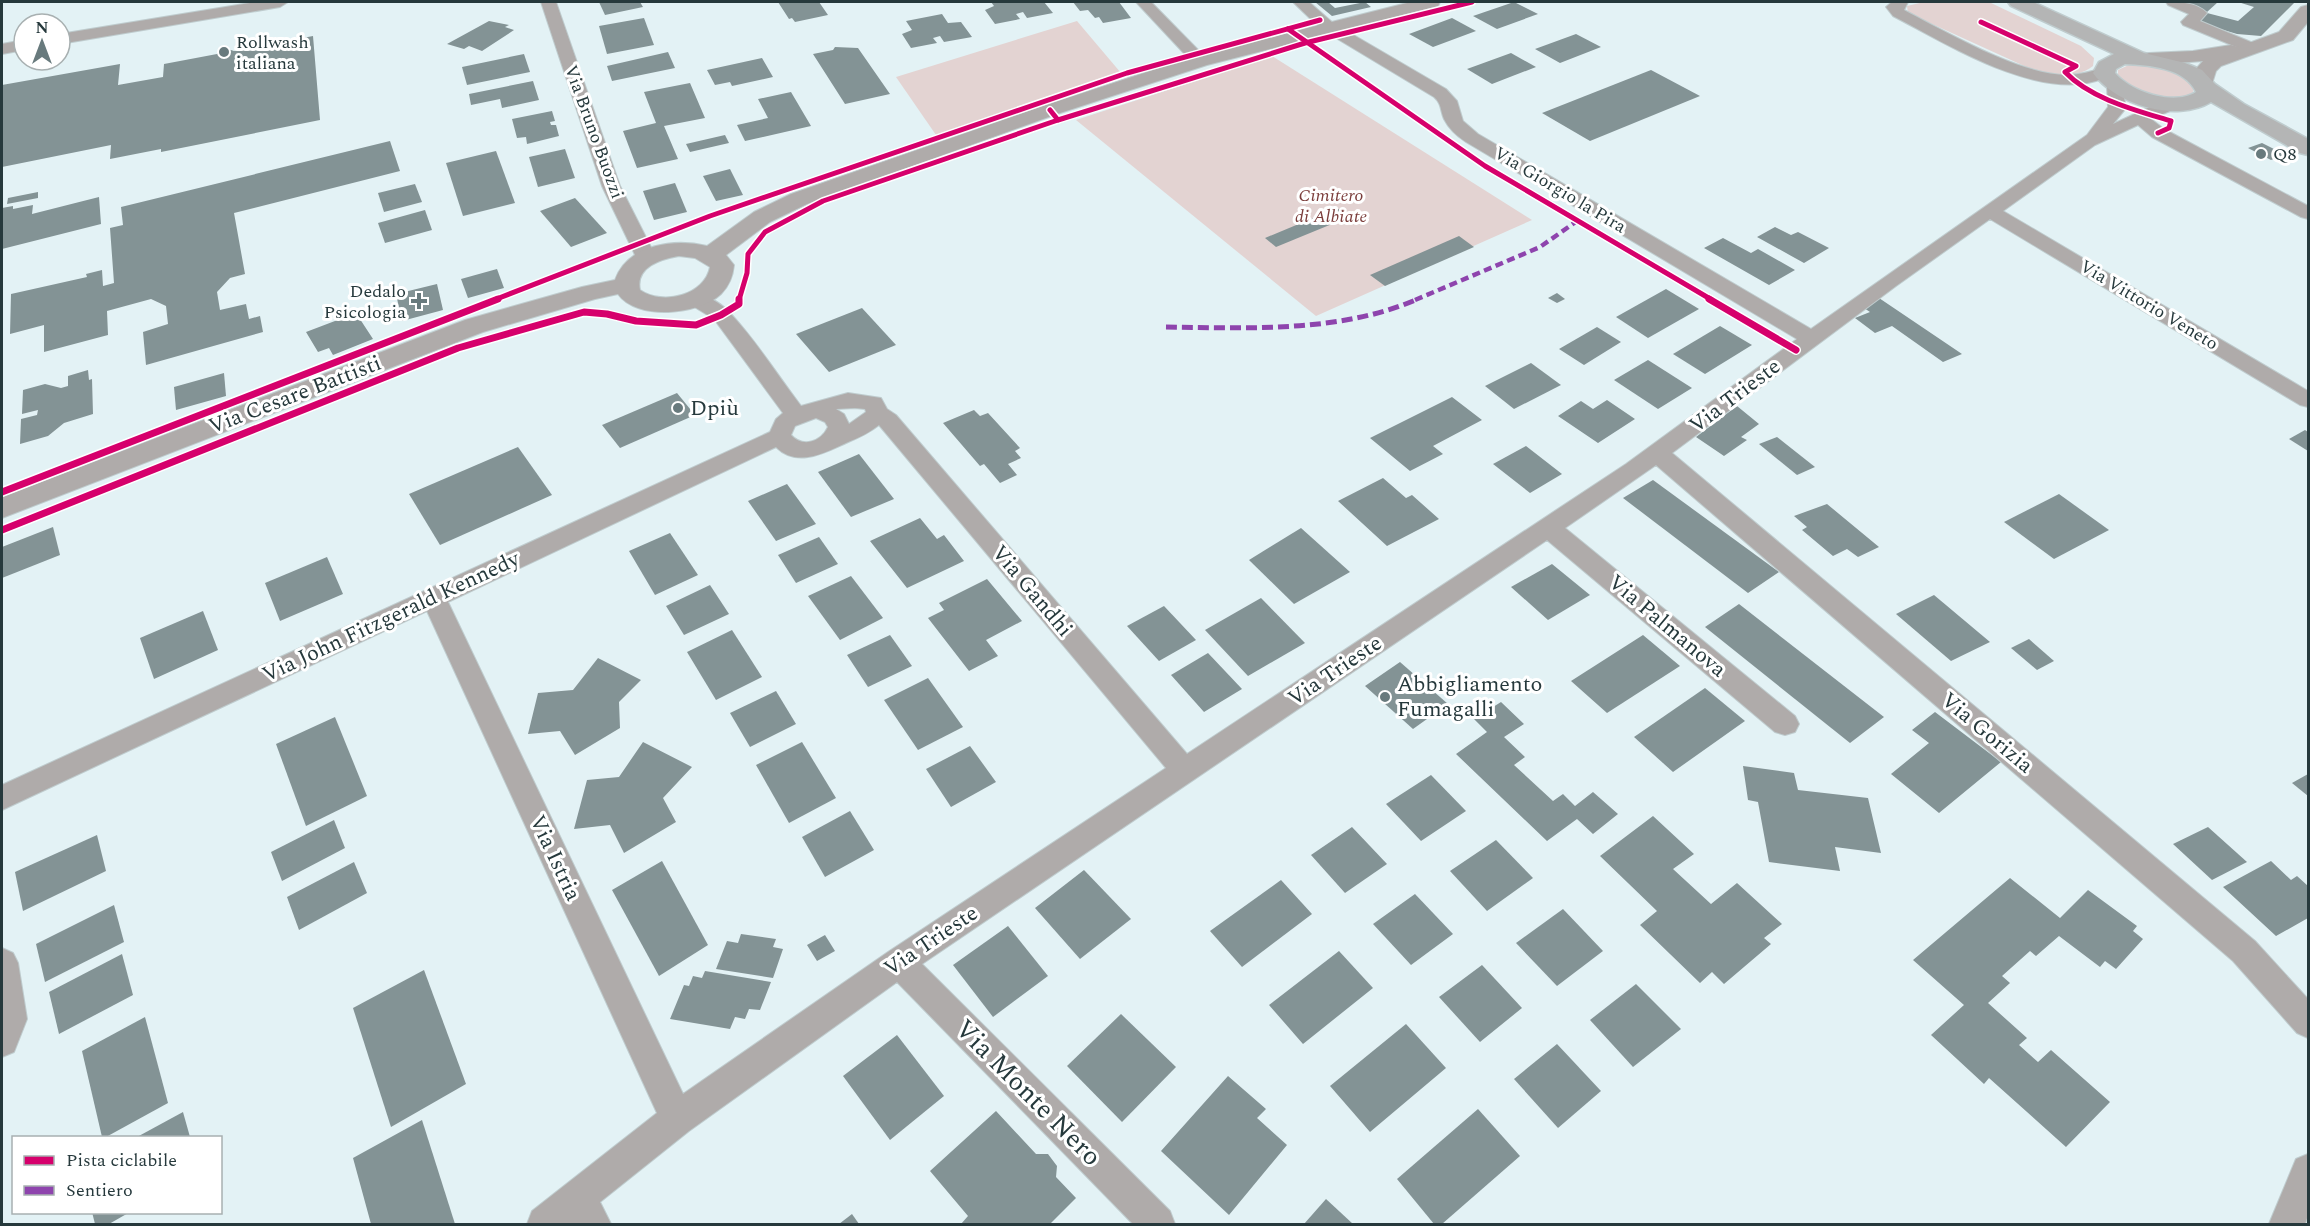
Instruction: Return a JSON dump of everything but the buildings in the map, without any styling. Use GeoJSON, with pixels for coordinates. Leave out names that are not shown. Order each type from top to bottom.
{"type":"FeatureCollection","features":[{"type":"Feature","properties":{"kind":"main road"},"geometry":{"type":"LineString","coordinates":[[2001,2],[2085,43],[2110,73],[2151,100],[2180,103],[2272,130]]}},
{"type":"Feature","properties":{"kind":"main road"},"geometry":{"type":"LineString","coordinates":[[2018,2],[2144,59]]}},
{"type":"Feature","properties":{"kind":"main road"},"geometry":{"type":"LineString","coordinates":[[2110,73],[2123,58],[2144,59],[2178,67],[2272,130],[2308,148]]}},
{"type":"Feature","properties":{"kind":"main road"},"geometry":{"type":"LineString","coordinates":[[2180,103],[2206,95],[2206,86]]}},
{"type":"Feature","properties":{"kind":"street"},"geometry":{"type":"LineString","coordinates":[[72,37],[280,2]]}},
{"type":"Feature","properties":{"kind":"street","name":"Via Bruno Buozzi"},"geometry":{"type":"LineString","coordinates":[[548,2],[611,186],[646,259]]}},
{"type":"Feature","properties":{"kind":"street"},"geometry":{"type":"LineString","coordinates":[[1143,2],[1200,61]]}},
{"type":"Feature","properties":{"kind":"street","name":"Via Giorgio la Pira"},"geometry":{"type":"LineString","coordinates":[[1300,2],[1327,27],[1440,93],[1449,101],[1450,118],[1457,127],[1472,138],[1812,339]]}},
{"type":"Feature","properties":{"kind":"street"},"geometry":{"type":"LineString","coordinates":[[711,254],[762,217],[799,199],[1050,110],[1200,61],[1431,2]]}},
{"type":"Feature","properties":{"kind":"street"},"geometry":{"type":"LineString","coordinates":[[1895,2],[1894,7],[1898,13],[2009,68],[2031,76],[2072,80],[2110,73]]}},
{"type":"Feature","properties":{"kind":"street"},"geometry":{"type":"LineString","coordinates":[[2174,2],[2199,13],[2189,22],[2251,48]]}},
{"type":"Feature","properties":{"kind":"street"},"geometry":{"type":"LineString","coordinates":[[2206,86],[2206,69],[2214,62],[2286,36],[2308,11]]}},
{"type":"Feature","properties":{"kind":"street"},"geometry":{"type":"LineString","coordinates":[[2144,59],[2193,57],[2251,48]]}},
{"type":"Feature","properties":{"kind":"street","name":"Via Trieste"},"geometry":{"type":"LineString","coordinates":[[2089,141],[2117,108],[2110,73]]}},
{"type":"Feature","properties":{"kind":"street","name":"Via Trieste"},"geometry":{"type":"LineString","coordinates":[[545,1224],[586,1211],[677,1119],[899,962],[1549,528],[1657,453],[2089,141],[2139,118],[2180,103]]}},
{"type":"Feature","properties":{"kind":"street"},"geometry":{"type":"LineString","coordinates":[[2139,118],[2158,133],[2308,213]]}},
{"type":"Feature","properties":{"kind":"street","name":"Via Vittorio Veneto"},"geometry":{"type":"LineString","coordinates":[[1990,211],[2308,400]]}},
{"type":"Feature","properties":{"kind":"street"},"geometry":{"type":"LineString","coordinates":[[679,249],[699,250],[711,254],[722,265],[722,274],[717,284],[695,299],[674,304],[650,304],[630,294],[627,285],[628,276],[646,259],[679,249]]}},
{"type":"Feature","properties":{"kind":"street","name":"Via Cesare Battisti"},"geometry":{"type":"LineString","coordinates":[[2,508],[474,326],[591,292],[627,285]]}},
{"type":"Feature","properties":{"kind":"street"},"geometry":{"type":"LineString","coordinates":[[695,299],[720,315],[801,414]]}},
{"type":"Feature","properties":{"kind":"street","name":"Via Gandhi"},"geometry":{"type":"LineString","coordinates":[[801,414],[832,402],[853,398],[873,403],[878,414],[888,420],[1185,771]]}},
{"type":"Feature","properties":{"kind":"street"},"geometry":{"type":"LineString","coordinates":[[833,440],[839,427],[837,421],[825,412],[801,414],[783,424],[780,436],[788,447],[796,450],[816,449],[863,426],[878,414]]}},
{"type":"Feature","properties":{"kind":"street","name":"Via John Fitzgerald Kennedy"},"geometry":{"type":"LineString","coordinates":[[2,798],[780,436]]}},
{"type":"Feature","properties":{"kind":"street","name":"Via Gorizia"},"geometry":{"type":"LineString","coordinates":[[1657,453],[2244,951],[2308,1022]]}},
{"type":"Feature","properties":{"kind":"street","name":"Via Palmanova"},"geometry":{"type":"LineString","coordinates":[[1549,528],[1785,724]]}},
{"type":"Feature","properties":{"kind":"street","name":"Via Istria"},"geometry":{"type":"LineString","coordinates":[[433,597],[677,1119]]}},
{"type":"Feature","properties":{"kind":"street","name":"Via Monte Nero"},"geometry":{"type":"LineString","coordinates":[[899,962],[1157,1224]]}},
{"type":"Feature","properties":{"kind":"street"},"geometry":{"type":"LineString","coordinates":[[2,963],[11,1018],[2,1041]]}},
{"type":"Feature","properties":{"kind":"street"},"geometry":{"type":"LineString","coordinates":[[2287,1224],[2308,1171]]}},
{"type":"Feature","properties":{"kind":"green space"},"geometry":{"type":"Polygon","coordinates":[[[1924,2],[1989,2],[2081,46],[2094,58],[2093,66],[2079,73],[2064,76],[2033,70],[1908,13],[1907,6],[1924,2]]]}},
{"type":"Feature","properties":{"kind":"green space"},"geometry":{"type":"Polygon","coordinates":[[[1077,21],[1121,73],[936,135],[896,77],[1077,21]]]}},
{"type":"Feature","properties":{"kind":"green space","name":"Cimitero di Albiate"},"geometry":{"type":"Polygon","coordinates":[[[1272,56],[1532,220],[1316,316],[1076,120],[1272,56]]]}},
{"type":"Feature","properties":{"kind":"green space"},"geometry":{"type":"Polygon","coordinates":[[[2131,64],[2149,65],[2173,72],[2194,87],[2193,92],[2175,98],[2165,98],[2144,92],[2118,76],[2118,70],[2131,64]]]}},
{"type":"Feature","properties":{"kind":"marked path"},"geometry":{"type":"LineString","coordinates":[[1166,327],[1259,328],[1331,323],[1406,304],[1540,247],[1577,221]]}},
{"type":"Feature","properties":{"kind":"cycle path"},"geometry":{"type":"LineString","coordinates":[[1058,120],[1305,43],[1472,2]]}},
{"type":"Feature","properties":{"kind":"cycle path"},"geometry":{"type":"LineString","coordinates":[[2,492],[710,216],[1127,73],[1320,20]]}},
{"type":"Feature","properties":{"kind":"cycle path"},"geometry":{"type":"LineString","coordinates":[[1981,22],[2076,66],[2065,72],[2072,80],[2084,87],[2114,101],[2171,121],[2169,128],[2158,133]]}},
{"type":"Feature","properties":{"kind":"cycle path"},"geometry":{"type":"LineString","coordinates":[[1288,29],[1485,166],[1796,350]]}},
{"type":"Feature","properties":{"kind":"cycle path"},"geometry":{"type":"LineString","coordinates":[[2,530],[458,348],[584,312],[607,314],[636,321],[696,325],[721,315],[739,304],[747,273],[748,254],[765,232],[823,201],[1058,120],[1050,110]]}},
{"type":"Feature","properties":{"kind":"place","name":"Rollwash italiana"},"geometry":{"type":"Point","coordinates":[224,52]}},
{"type":"Feature","properties":{"kind":"place","name":"Q8"},"geometry":{"type":"Point","coordinates":[2261,154]}},
{"type":"Feature","properties":{"kind":"place","name":"Dedalo Psicologia"},"geometry":{"type":"Point","coordinates":[419,301]}},
{"type":"Feature","properties":{"kind":"place","name":"Dpiù"},"geometry":{"type":"Point","coordinates":[678,408]}},
{"type":"Feature","properties":{"kind":"place","name":"Abbigliamento Fumagalli"},"geometry":{"type":"Point","coordinates":[1385,697]}}]}
